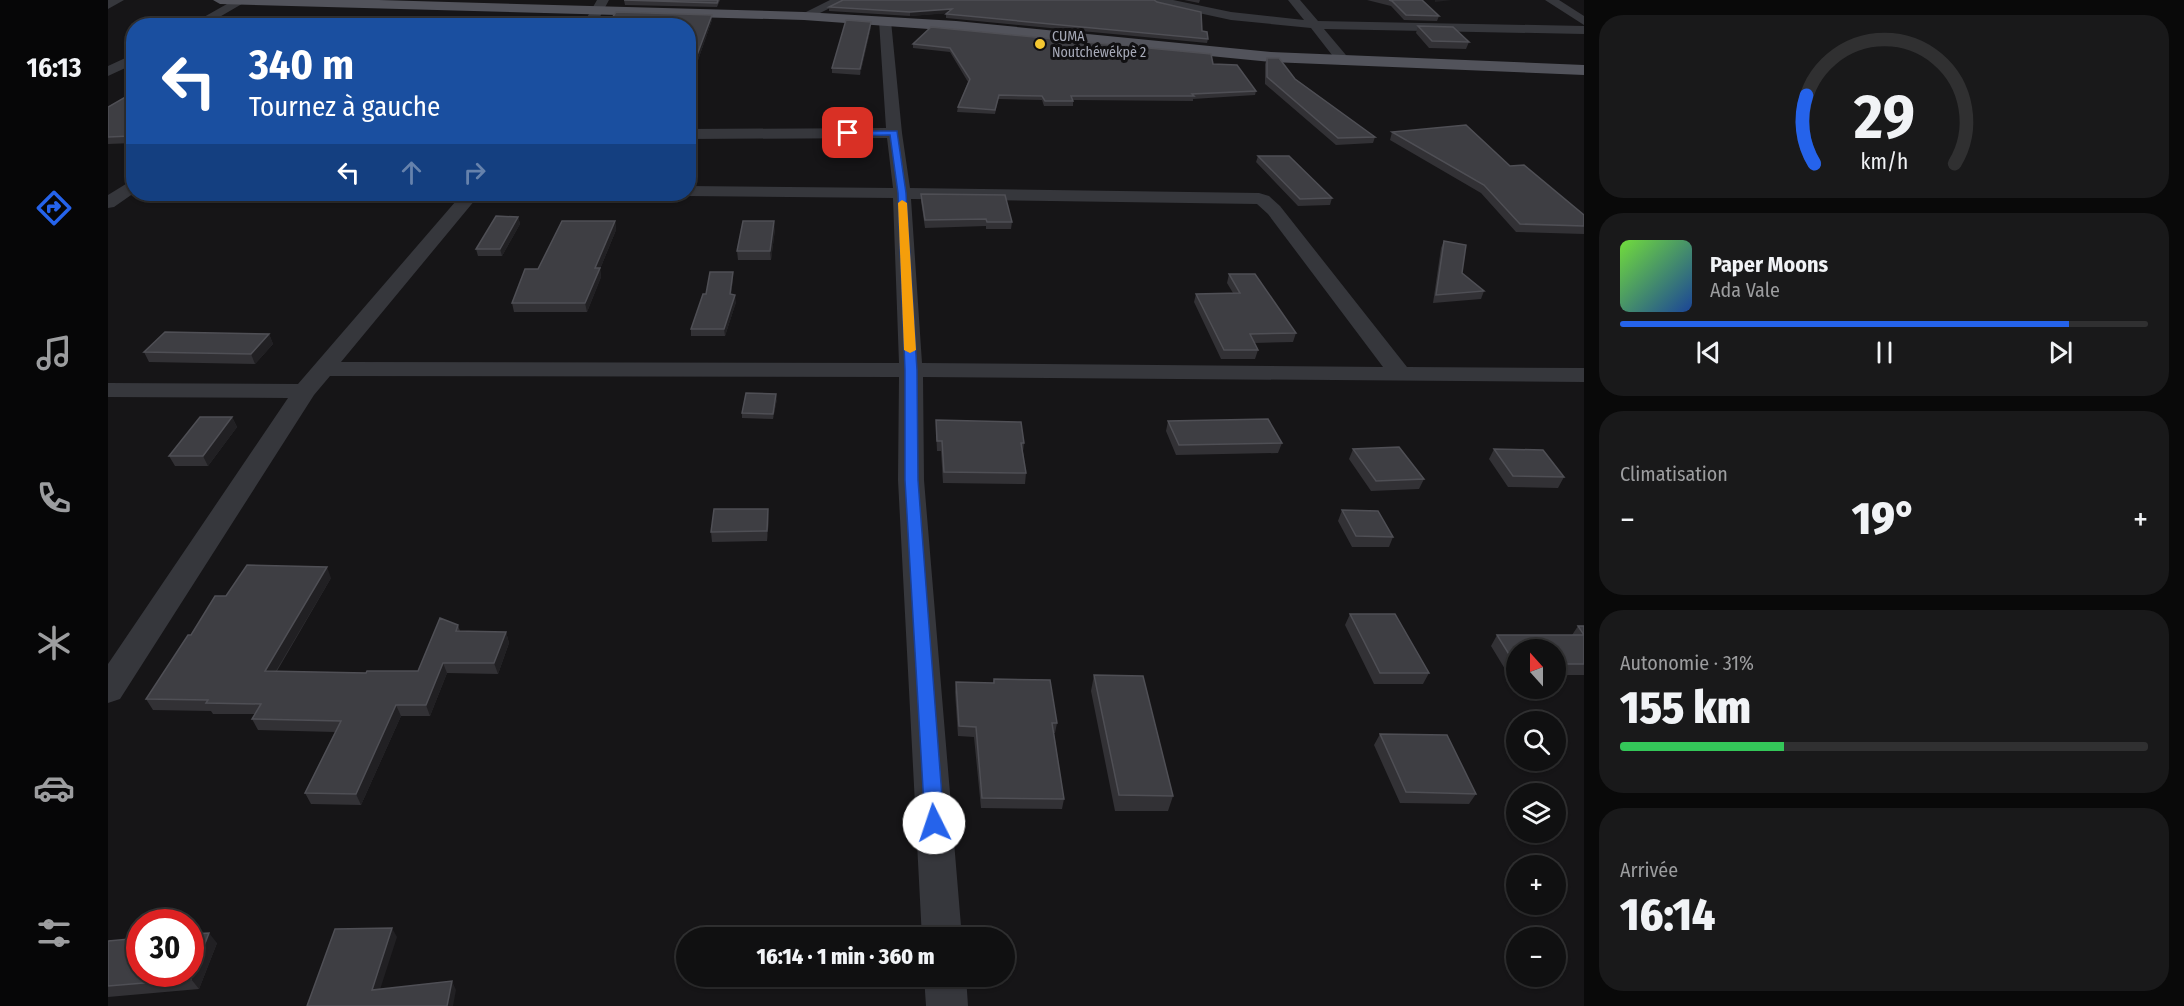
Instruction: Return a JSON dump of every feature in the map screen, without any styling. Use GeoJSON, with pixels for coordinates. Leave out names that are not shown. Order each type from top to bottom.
{"type":"FeatureCollection","features":[{"type":"Feature","properties":{"kind":"main road"},"geometry":{"type":"LineString","coordinates":[[220,0],[601,5],[885,21],[1188,50],[1344,61],[1584,70]]}},
{"type":"Feature","properties":{"kind":"street"},"geometry":{"type":"LineString","coordinates":[[108,5],[118,0]]}},
{"type":"Feature","properties":{"kind":"street"},"geometry":{"type":"LineString","coordinates":[[804,16],[840,0]]}},
{"type":"Feature","properties":{"kind":"street"},"geometry":{"type":"LineString","coordinates":[[1157,0],[1231,16],[1314,25],[1584,30]]}},
{"type":"Feature","properties":{"kind":"street"},"geometry":{"type":"LineString","coordinates":[[1294,0],[1344,61]]}},
{"type":"Feature","properties":{"kind":"street"},"geometry":{"type":"LineString","coordinates":[[1551,0],[1584,21]]}},
{"type":"Feature","properties":{"kind":"street"},"geometry":{"type":"LineString","coordinates":[[209,18],[241,1]]}},
{"type":"Feature","properties":{"kind":"street"},"geometry":{"type":"LineString","coordinates":[[593,18],[601,5]]}},
{"type":"Feature","properties":{"kind":"street"},"geometry":{"type":"LineString","coordinates":[[885,21],[894,133],[902,193],[911,370],[911,480],[941,927]]}},
{"type":"Feature","properties":{"kind":"street"},"geometry":{"type":"LineString","coordinates":[[108,72],[126,62]]}},
{"type":"Feature","properties":{"kind":"street"},"geometry":{"type":"LineString","coordinates":[[108,72],[126,73]]}},
{"type":"Feature","properties":{"kind":"street"},"geometry":{"type":"LineString","coordinates":[[696,134],[894,133]]}},
{"type":"Feature","properties":{"kind":"street"},"geometry":{"type":"LineString","coordinates":[[108,203],[126,190]]}},
{"type":"Feature","properties":{"kind":"street"},"geometry":{"type":"LineString","coordinates":[[696,191],[1232,196],[1263,200],[1274,210],[1400,373]]}},
{"type":"Feature","properties":{"kind":"street"},"geometry":{"type":"LineString","coordinates":[[108,690],[305,391],[465,201]]}},
{"type":"Feature","properties":{"kind":"street"},"geometry":{"type":"LineString","coordinates":[[323,369],[1584,375]]}},
{"type":"Feature","properties":{"kind":"street"},"geometry":{"type":"LineString","coordinates":[[108,390],[305,391]]}},
{"type":"Feature","properties":{"kind":"street"},"geometry":{"type":"LineString","coordinates":[[946,987],[947,1006]]}},
{"type":"Feature","properties":{"kind":"building"},"geometry":{"type":"Polygon","coordinates":[[[624,0],[718,0],[717,3],[624,0]]]}},
{"type":"Feature","properties":{"kind":"building"},"geometry":{"type":"Polygon","coordinates":[[[843,0],[1154,0],[1201,12],[1202,31],[1207,32],[1208,39],[946,14],[952,9],[910,12],[829,7],[843,0]]]}},
{"type":"Feature","properties":{"kind":"building"},"geometry":{"type":"Polygon","coordinates":[[[1389,0],[1422,0],[1439,16],[1406,15],[1389,0]]]}},
{"type":"Feature","properties":{"kind":"building"},"geometry":{"type":"Polygon","coordinates":[[[616,12],[712,15],[697,55],[696,18],[612,18],[616,12]]]}},
{"type":"Feature","properties":{"kind":"building"},"geometry":{"type":"Polygon","coordinates":[[[846,20],[871,22],[860,69],[832,68],[846,20]]]}},
{"type":"Feature","properties":{"kind":"building"},"geometry":{"type":"Polygon","coordinates":[[[1418,26],[1453,27],[1469,42],[1432,41],[1418,26]]]}},
{"type":"Feature","properties":{"kind":"building"},"geometry":{"type":"Polygon","coordinates":[[[931,27],[1211,54],[1213,64],[1237,65],[1256,91],[1192,94],[1194,96],[1071,96],[1073,101],[1045,101],[1042,96],[999,95],[995,110],[958,107],[970,79],[950,48],[913,44],[931,27]]]}},
{"type":"Feature","properties":{"kind":"building"},"geometry":{"type":"Polygon","coordinates":[[[1267,58],[1279,58],[1295,79],[1375,137],[1338,138],[1267,77],[1267,58]]]}},
{"type":"Feature","properties":{"kind":"building"},"geometry":{"type":"Polygon","coordinates":[[[126,97],[126,136],[108,137],[108,107],[126,97]]]}},
{"type":"Feature","properties":{"kind":"building"},"geometry":{"type":"Polygon","coordinates":[[[1466,125],[1510,166],[1524,165],[1584,215],[1584,226],[1520,224],[1484,185],[1392,132],[1466,125]]]}},
{"type":"Feature","properties":{"kind":"building"},"geometry":{"type":"Polygon","coordinates":[[[1258,156],[1289,156],[1332,198],[1300,199],[1258,156]]]}},
{"type":"Feature","properties":{"kind":"building"},"geometry":{"type":"Polygon","coordinates":[[[921,194],[1005,195],[1012,222],[987,222],[986,219],[925,220],[921,194]]]}},
{"type":"Feature","properties":{"kind":"building"},"geometry":{"type":"Polygon","coordinates":[[[496,216],[518,217],[500,249],[476,249],[496,216]]]}},
{"type":"Feature","properties":{"kind":"building"},"geometry":{"type":"Polygon","coordinates":[[[562,221],[615,221],[595,268],[600,268],[585,303],[512,303],[525,269],[538,269],[562,221]]]}},
{"type":"Feature","properties":{"kind":"building"},"geometry":{"type":"Polygon","coordinates":[[[743,221],[774,221],[770,251],[737,251],[743,221]]]}},
{"type":"Feature","properties":{"kind":"building"},"geometry":{"type":"Polygon","coordinates":[[[1444,241],[1466,245],[1462,273],[1484,291],[1436,295],[1444,241]]]}},
{"type":"Feature","properties":{"kind":"building"},"geometry":{"type":"Polygon","coordinates":[[[710,272],[733,272],[730,294],[735,295],[724,329],[691,329],[703,294],[706,294],[710,272]]]}},
{"type":"Feature","properties":{"kind":"building"},"geometry":{"type":"Polygon","coordinates":[[[1229,274],[1255,274],[1296,333],[1250,334],[1258,350],[1224,350],[1196,294],[1240,293],[1229,274]]]}},
{"type":"Feature","properties":{"kind":"building"},"geometry":{"type":"Polygon","coordinates":[[[165,332],[269,334],[251,354],[144,352],[165,332]]]}},
{"type":"Feature","properties":{"kind":"building"},"geometry":{"type":"Polygon","coordinates":[[[746,393],[776,394],[773,414],[742,413],[746,393]]]}},
{"type":"Feature","properties":{"kind":"building"},"geometry":{"type":"Polygon","coordinates":[[[200,417],[232,417],[203,456],[169,456],[200,417]]]}},
{"type":"Feature","properties":{"kind":"building"},"geometry":{"type":"Polygon","coordinates":[[[1268,419],[1282,443],[1179,445],[1168,421],[1268,419]]]}},
{"type":"Feature","properties":{"kind":"building"},"geometry":{"type":"Polygon","coordinates":[[[936,420],[1021,422],[1024,443],[1021,443],[1026,473],[944,472],[942,441],[937,441],[936,420]]]}},
{"type":"Feature","properties":{"kind":"building"},"geometry":{"type":"Polygon","coordinates":[[[1399,447],[1424,479],[1376,481],[1353,449],[1399,447]]]}},
{"type":"Feature","properties":{"kind":"building"},"geometry":{"type":"Polygon","coordinates":[[[1494,449],[1543,450],[1564,477],[1513,476],[1494,449]]]}},
{"type":"Feature","properties":{"kind":"building"},"geometry":{"type":"Polygon","coordinates":[[[714,509],[768,509],[767,531],[711,532],[714,509]]]}},
{"type":"Feature","properties":{"kind":"building"},"geometry":{"type":"Polygon","coordinates":[[[1342,510],[1378,511],[1393,537],[1356,536],[1342,510]]]}},
{"type":"Feature","properties":{"kind":"building"},"geometry":{"type":"Polygon","coordinates":[[[247,565],[327,567],[265,671],[366,673],[367,671],[418,671],[440,618],[458,625],[456,631],[506,632],[494,663],[443,663],[426,705],[396,705],[356,794],[305,793],[341,721],[252,719],[261,704],[146,699],[215,596],[226,596],[247,565]]]}},
{"type":"Feature","properties":{"kind":"building"},"geometry":{"type":"Polygon","coordinates":[[[1350,614],[1395,614],[1429,673],[1380,673],[1350,614]]]}},
{"type":"Feature","properties":{"kind":"building"},"geometry":{"type":"Polygon","coordinates":[[[1578,626],[1584,626],[1584,635],[1578,626]]]}},
{"type":"Feature","properties":{"kind":"building"},"geometry":{"type":"Polygon","coordinates":[[[1497,635],[1584,635],[1584,664],[1566,664],[1566,639],[1506,639],[1506,650],[1497,635]]]}},
{"type":"Feature","properties":{"kind":"building"},"geometry":{"type":"Polygon","coordinates":[[[1094,675],[1143,676],[1173,796],[1119,795],[1094,675]]]}},
{"type":"Feature","properties":{"kind":"building"},"geometry":{"type":"Polygon","coordinates":[[[994,679],[1050,680],[1057,723],[1052,723],[1064,799],[982,798],[976,727],[959,726],[956,682],[994,683],[994,679]]]}},
{"type":"Feature","properties":{"kind":"building"},"geometry":{"type":"Polygon","coordinates":[[[1380,734],[1447,735],[1476,794],[1406,792],[1380,734]]]}},
{"type":"Feature","properties":{"kind":"building"},"geometry":{"type":"Polygon","coordinates":[[[392,928],[372,990],[452,981],[447,1006],[307,1006],[335,929],[392,928]]]}},
{"type":"Feature","properties":{"kind":"building"},"geometry":{"type":"Polygon","coordinates":[[[204,933],[209,933],[204,946],[204,933]]]}},
{"type":"Feature","properties":{"kind":"building"},"geometry":{"type":"Polygon","coordinates":[[[126,939],[126,984],[108,986],[108,941],[126,939]]]}},
{"type":"Feature","properties":{"kind":"slow traffic"},"geometry":{"type":"LineString","coordinates":[[902,203],[910,350]]}},
{"type":"Feature","properties":{"kind":"place","name":"CUMA Noutchéwékpè 2"},"geometry":{"type":"Point","coordinates":[1040,44]}},
{"type":"Feature","properties":{"kind":"route"},"geometry":{"type":"LineString","coordinates":[[848,133],[894,133],[902,193],[911,370],[911,480],[934,823]]}}]}
